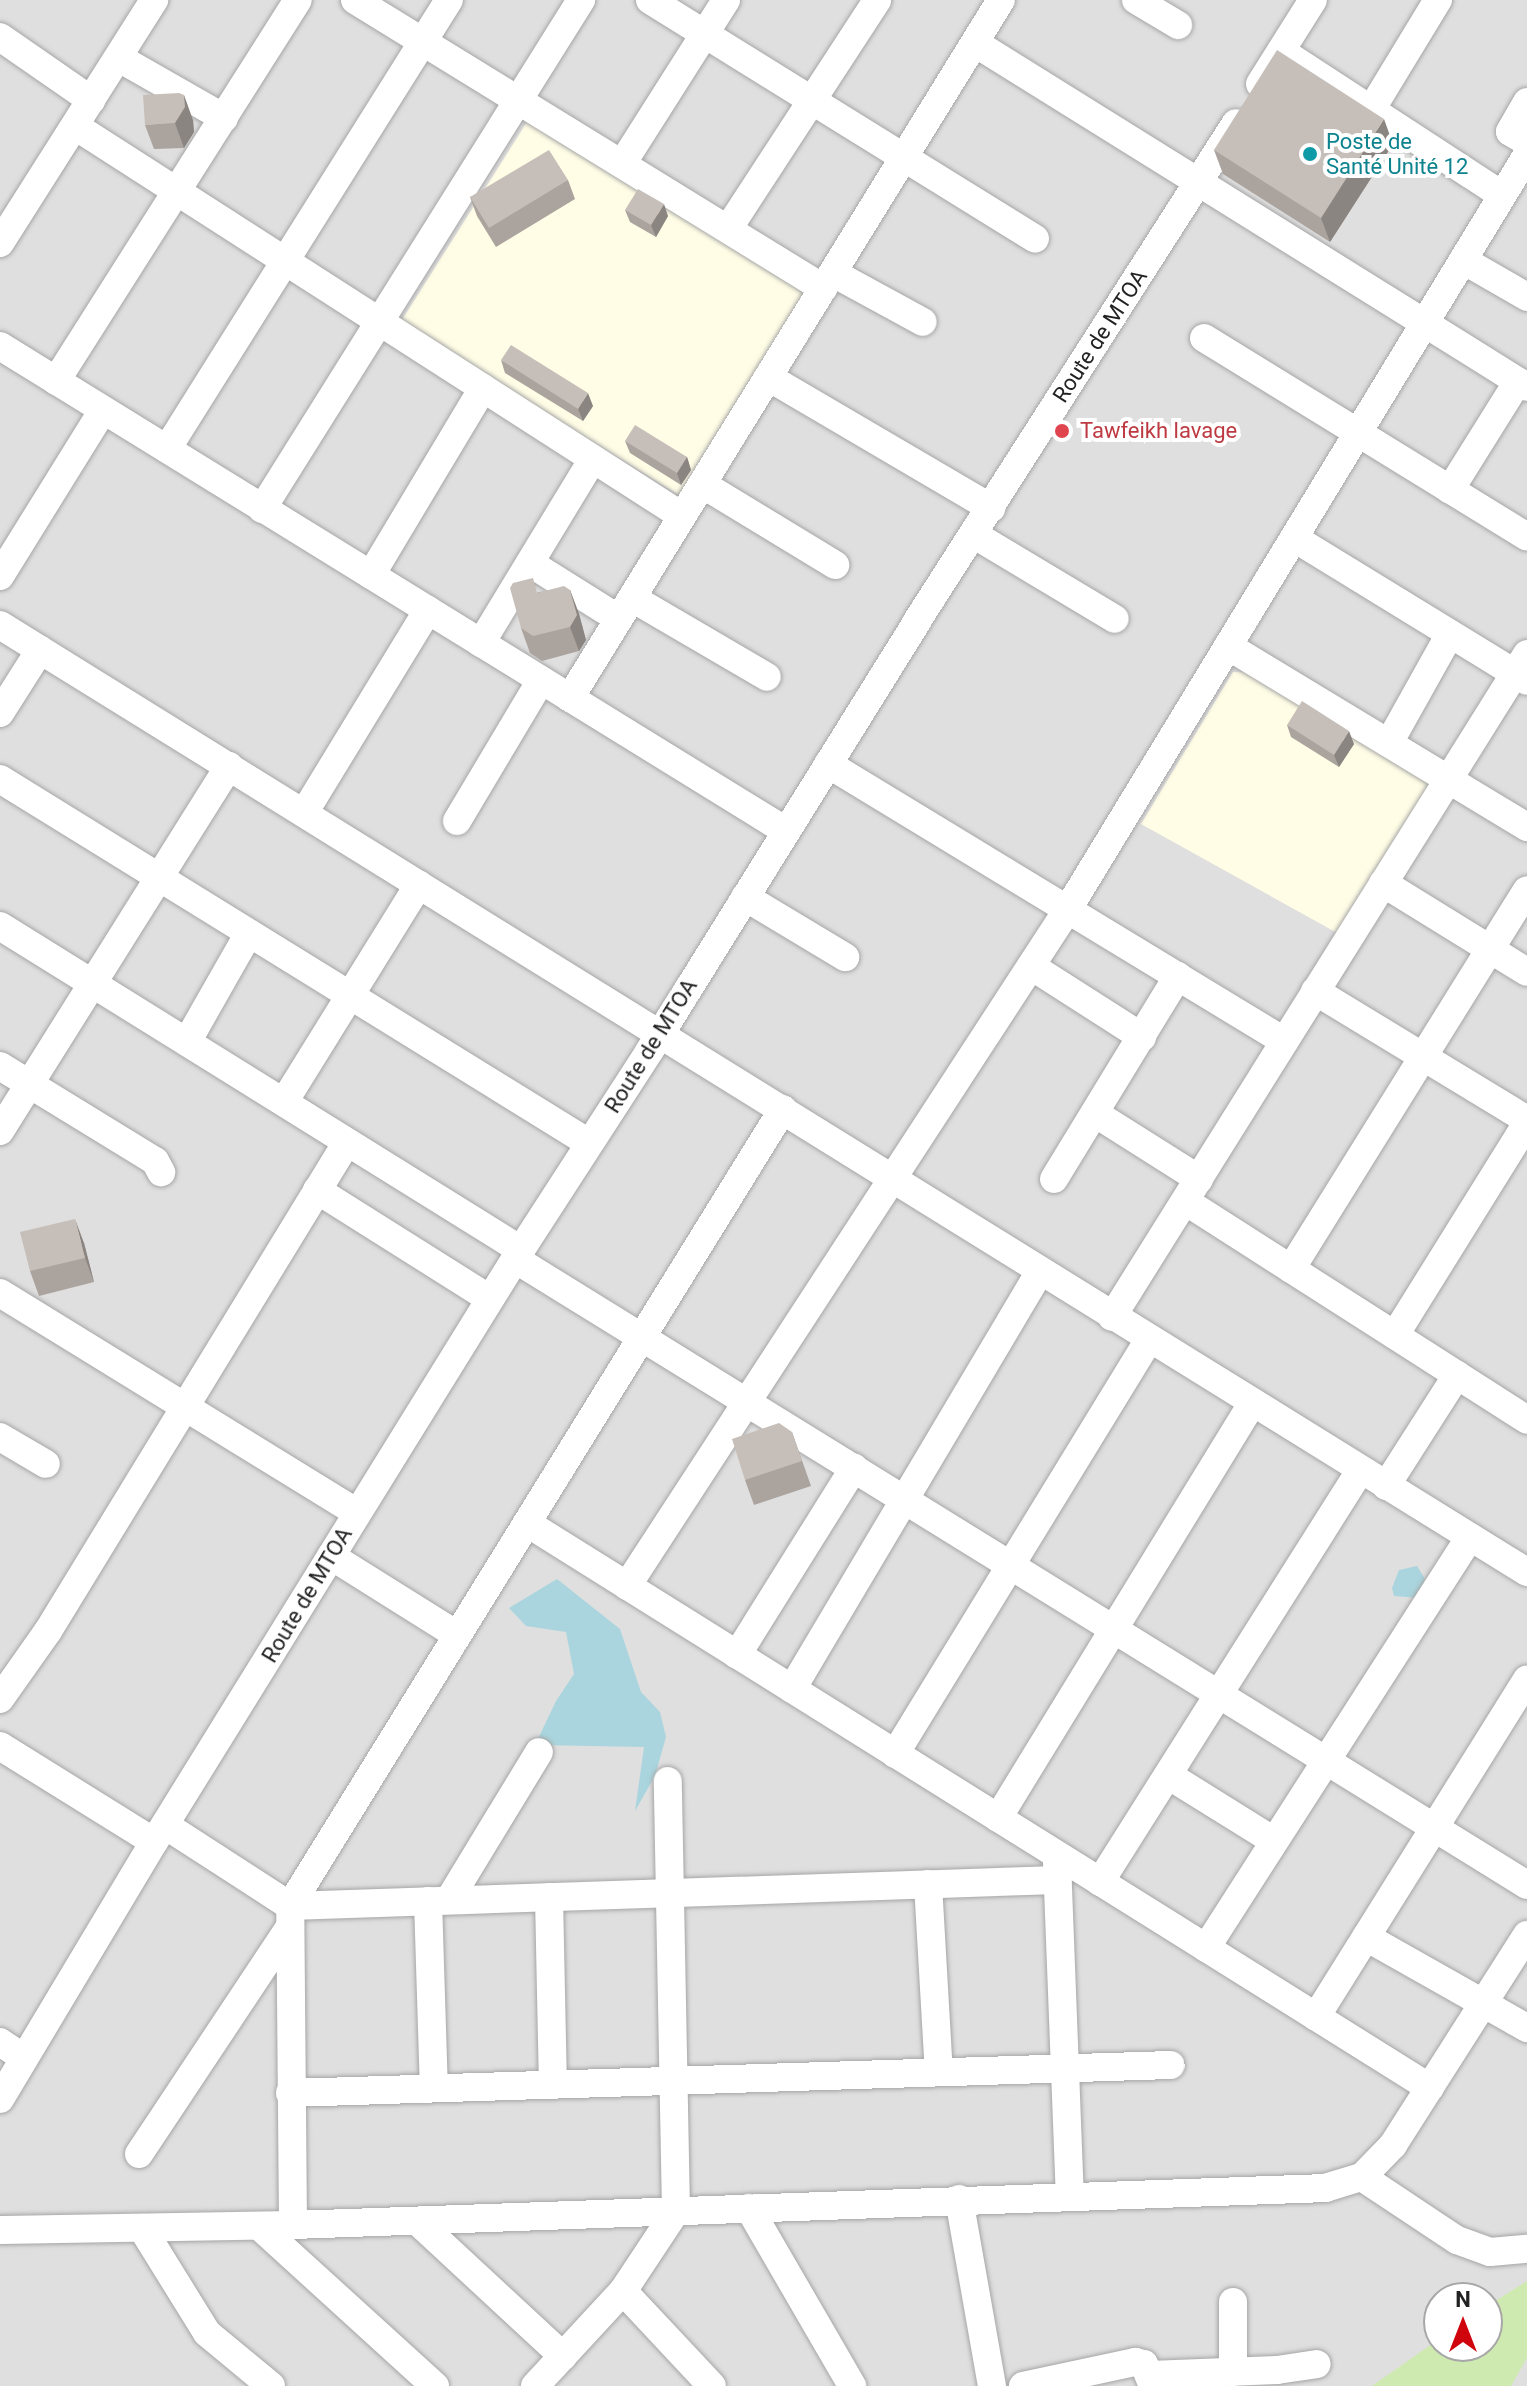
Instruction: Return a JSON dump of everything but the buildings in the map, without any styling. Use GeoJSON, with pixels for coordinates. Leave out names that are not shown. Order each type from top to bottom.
{"type":"FeatureCollection","features":[{"type":"Feature","properties":{"kind":"street"},"geometry":{"type":"LineString","coordinates":[[0,243],[10,208],[75,126],[154,0]]}},
{"type":"Feature","properties":{"kind":"street"},"geometry":{"type":"LineString","coordinates":[[56,381],[298,0]]}},
{"type":"Feature","properties":{"kind":"street"},"geometry":{"type":"LineString","coordinates":[[355,0],[728,229],[828,280],[923,322]]}},
{"type":"Feature","properties":{"kind":"street"},"geometry":{"type":"LineString","coordinates":[[167,449],[449,0]]}},
{"type":"Feature","properties":{"kind":"street"},"geometry":{"type":"LineString","coordinates":[[262,509],[581,0]]}},
{"type":"Feature","properties":{"kind":"street"},"geometry":{"type":"LineString","coordinates":[[650,0],[1035,239]]}},
{"type":"Feature","properties":{"kind":"street"},"geometry":{"type":"LineString","coordinates":[[622,164],[726,0]]}},
{"type":"Feature","properties":{"kind":"street"},"geometry":{"type":"LineString","coordinates":[[728,229],[877,0]]}},
{"type":"Feature","properties":{"kind":"street"},"geometry":{"type":"LineString","coordinates":[[570,698],[1001,0]]}},
{"type":"Feature","properties":{"kind":"street"},"geometry":{"type":"LineString","coordinates":[[1136,0],[1178,25]]}},
{"type":"Feature","properties":{"kind":"street","name":"Route de MTOA"},"geometry":{"type":"LineString","coordinates":[[0,2099],[159,1834],[518,1254],[661,1033],[973,534],[1313,0]]}},
{"type":"Feature","properties":{"kind":"street"},"geometry":{"type":"LineString","coordinates":[[1371,110],[1438,0]]}},
{"type":"Feature","properties":{"kind":"street"},"geometry":{"type":"LineString","coordinates":[[0,37],[91,100]]}},
{"type":"Feature","properties":{"kind":"street"},"geometry":{"type":"LineString","coordinates":[[975,43],[1523,384],[1450,490]]}},
{"type":"Feature","properties":{"kind":"street"},"geometry":{"type":"LineString","coordinates":[[1281,51],[1502,195]]}},
{"type":"Feature","properties":{"kind":"street"},"geometry":{"type":"LineString","coordinates":[[119,58],[224,118]]}},
{"type":"Feature","properties":{"kind":"street"},"geometry":{"type":"LineString","coordinates":[[1527,102],[1510,132],[1527,142]]}},
{"type":"Feature","properties":{"kind":"street"},"geometry":{"type":"LineString","coordinates":[[75,126],[682,516]]}},
{"type":"Feature","properties":{"kind":"street"},"geometry":{"type":"LineString","coordinates":[[627,1586],[1068,909],[1527,155]]}},
{"type":"Feature","properties":{"kind":"street"},"geometry":{"type":"LineString","coordinates":[[1463,260],[1527,297]]}},
{"type":"Feature","properties":{"kind":"street"},"geometry":{"type":"LineString","coordinates":[[1204,338],[1527,537]]}},
{"type":"Feature","properties":{"kind":"street"},"geometry":{"type":"LineString","coordinates":[[0,346],[786,831]]}},
{"type":"Feature","properties":{"kind":"street"},"geometry":{"type":"LineString","coordinates":[[768,377],[991,508]]}},
{"type":"Feature","properties":{"kind":"street"},"geometry":{"type":"LineString","coordinates":[[371,575],[483,388]]}},
{"type":"Feature","properties":{"kind":"street"},"geometry":{"type":"LineString","coordinates":[[0,576],[103,410]]}},
{"type":"Feature","properties":{"kind":"street"},"geometry":{"type":"LineString","coordinates":[[481,643],[593,459]]}},
{"type":"Feature","properties":{"kind":"street"},"geometry":{"type":"LineString","coordinates":[[702,484],[835,565]]}},
{"type":"Feature","properties":{"kind":"street"},"geometry":{"type":"LineString","coordinates":[[973,534],[1115,619]]}},
{"type":"Feature","properties":{"kind":"street"},"geometry":{"type":"LineString","coordinates":[[1112,1317],[1448,779],[1523,669],[1450,634],[1294,538]]}},
{"type":"Feature","properties":{"kind":"street"},"geometry":{"type":"LineString","coordinates":[[530,563],[767,677]]}},
{"type":"Feature","properties":{"kind":"street"},"geometry":{"type":"LineString","coordinates":[[304,813],[428,610]]}},
{"type":"Feature","properties":{"kind":"street"},"geometry":{"type":"LineString","coordinates":[[0,625],[1527,1572]]}},
{"type":"Feature","properties":{"kind":"street"},"geometry":{"type":"LineString","coordinates":[[1389,743],[1450,634]]}},
{"type":"Feature","properties":{"kind":"street"},"geometry":{"type":"LineString","coordinates":[[1228,646],[1527,827]]}},
{"type":"Feature","properties":{"kind":"street"},"geometry":{"type":"LineString","coordinates":[[0,713],[40,650]]}},
{"type":"Feature","properties":{"kind":"street"},"geometry":{"type":"LineString","coordinates":[[457,821],[541,680]]}},
{"type":"Feature","properties":{"kind":"street"},"geometry":{"type":"LineString","coordinates":[[828,764],[1284,1041]]}},
{"type":"Feature","properties":{"kind":"street"},"geometry":{"type":"LineString","coordinates":[[0,1131],[229,766]]}},
{"type":"Feature","properties":{"kind":"street"},"geometry":{"type":"LineString","coordinates":[[0,779],[589,1143]]}},
{"type":"Feature","properties":{"kind":"street"},"geometry":{"type":"LineString","coordinates":[[1383,883],[1527,972]]}},
{"type":"Feature","properties":{"kind":"street"},"geometry":{"type":"LineString","coordinates":[[284,1102],[419,884]]}},
{"type":"Feature","properties":{"kind":"street"},"geometry":{"type":"LineString","coordinates":[[1291,1269],[1527,890]]}},
{"type":"Feature","properties":{"kind":"street"},"geometry":{"type":"LineString","coordinates":[[745,897],[845,957]]}},
{"type":"Feature","properties":{"kind":"street"},"geometry":{"type":"LineString","coordinates":[[0,926],[347,1142],[747,1403],[1527,1885]]}},
{"type":"Feature","properties":{"kind":"street"},"geometry":{"type":"LineString","coordinates":[[187,1042],[249,933]]}},
{"type":"Feature","properties":{"kind":"street"},"geometry":{"type":"LineString","coordinates":[[1031,966],[1142,1037]]}},
{"type":"Feature","properties":{"kind":"street"},"geometry":{"type":"LineString","coordinates":[[1054,1179],[1178,976]]}},
{"type":"Feature","properties":{"kind":"street"},"geometry":{"type":"LineString","coordinates":[[1315,991],[1527,1121],[1395,1335]]}},
{"type":"Feature","properties":{"kind":"street"},"geometry":{"type":"LineString","coordinates":[[0,1066],[155,1161],[161,1172]]}},
{"type":"Feature","properties":{"kind":"street"},"geometry":{"type":"LineString","coordinates":[[139,2154],[290,1916],[457,1635],[783,1109]]}},
{"type":"Feature","properties":{"kind":"street"},"geometry":{"type":"LineString","coordinates":[[1096,1114],[1291,1269],[1527,1420]]}},
{"type":"Feature","properties":{"kind":"street"},"geometry":{"type":"LineString","coordinates":[[0,1699],[48,1631],[347,1142]]}},
{"type":"Feature","properties":{"kind":"street"},"geometry":{"type":"LineString","coordinates":[[317,1190],[490,1299]]}},
{"type":"Feature","properties":{"kind":"street"},"geometry":{"type":"LineString","coordinates":[[792,1689],[1040,1272]]}},
{"type":"Feature","properties":{"kind":"street"},"geometry":{"type":"LineString","coordinates":[[0,1293],[357,1513]]}},
{"type":"Feature","properties":{"kind":"street"},"geometry":{"type":"LineString","coordinates":[[895,1754],[1149,1339]]}},
{"type":"Feature","properties":{"kind":"street"},"geometry":{"type":"LineString","coordinates":[[1386,1486],[1457,1375]]}},
{"type":"Feature","properties":{"kind":"street"},"geometry":{"type":"LineString","coordinates":[[998,1818],[1252,1403]]}},
{"type":"Feature","properties":{"kind":"street"},"geometry":{"type":"LineString","coordinates":[[0,1437],[46,1464]]}},
{"type":"Feature","properties":{"kind":"street"},"geometry":{"type":"LineString","coordinates":[[737,1655],[854,1468]]}},
{"type":"Feature","properties":{"kind":"street"},"geometry":{"type":"LineString","coordinates":[[1100,1882],[1360,1470]]}},
{"type":"Feature","properties":{"kind":"street"},"geometry":{"type":"LineString","coordinates":[[527,1523],[998,1818],[1058,1868],[1100,1882],[1430,2088]]}},
{"type":"Feature","properties":{"kind":"street"},"geometry":{"type":"LineString","coordinates":[[1206,1948],[1470,1537]]}},
{"type":"Feature","properties":{"kind":"street"},"geometry":{"type":"LineString","coordinates":[[331,1556],[457,1635]]}},
{"type":"Feature","properties":{"kind":"street"},"geometry":{"type":"LineString","coordinates":[[1316,2017],[1527,1679]]}},
{"type":"Feature","properties":{"kind":"street"},"geometry":{"type":"LineString","coordinates":[[0,1746],[159,1834],[290,1916],[439,1901],[928,1884],[1058,1868]]}},
{"type":"Feature","properties":{"kind":"street"},"geometry":{"type":"LineString","coordinates":[[434,2088],[439,1901],[539,1752]]}},
{"type":"Feature","properties":{"kind":"street"},"geometry":{"type":"LineString","coordinates":[[1168,1775],[1274,1841]]}},
{"type":"Feature","properties":{"kind":"street"},"geometry":{"type":"LineString","coordinates":[[535,2386],[623,2291],[676,2211],[668,1781]]}},
{"type":"Feature","properties":{"kind":"street"},"geometry":{"type":"LineString","coordinates":[[1058,1868],[1070,2197]]}},
{"type":"Feature","properties":{"kind":"street"},"geometry":{"type":"LineString","coordinates":[[928,1884],[939,2072]]}},
{"type":"Feature","properties":{"kind":"street"},"geometry":{"type":"LineString","coordinates":[[549,1897],[553,2084]]}},
{"type":"Feature","properties":{"kind":"street"},"geometry":{"type":"LineString","coordinates":[[290,1916],[293,2225]]}},
{"type":"Feature","properties":{"kind":"street"},"geometry":{"type":"LineString","coordinates":[[0,2230],[293,2225],[959,2199],[1301,2190],[1362,2177],[1393,2145],[1527,1935]]}},
{"type":"Feature","properties":{"kind":"street"},"geometry":{"type":"LineString","coordinates":[[1366,1937],[1483,2006],[1527,2028]]}},
{"type":"Feature","properties":{"kind":"street"},"geometry":{"type":"LineString","coordinates":[[0,2042],[24,2058]]}},
{"type":"Feature","properties":{"kind":"street"},"geometry":{"type":"LineString","coordinates":[[290,2093],[1171,2065]]}},
{"type":"Feature","properties":{"kind":"street"},"geometry":{"type":"LineString","coordinates":[[1362,2177],[1457,2240],[1490,2252],[1527,2249]]}},
{"type":"Feature","properties":{"kind":"street"},"geometry":{"type":"LineString","coordinates":[[959,2199],[992,2386]]}},
{"type":"Feature","properties":{"kind":"street"},"geometry":{"type":"LineString","coordinates":[[749,2208],[852,2386]]}},
{"type":"Feature","properties":{"kind":"street"},"geometry":{"type":"LineString","coordinates":[[417,2221],[563,2356]]}},
{"type":"Feature","properties":{"kind":"street"},"geometry":{"type":"LineString","coordinates":[[259,2226],[435,2386]]}},
{"type":"Feature","properties":{"kind":"street"},"geometry":{"type":"LineString","coordinates":[[142,2228],[207,2333],[262,2383]]}},
{"type":"Feature","properties":{"kind":"street"},"geometry":{"type":"LineString","coordinates":[[623,2291],[712,2386]]}},
{"type":"Feature","properties":{"kind":"street"},"geometry":{"type":"LineString","coordinates":[[1233,2302],[1233,2372]]}},
{"type":"Feature","properties":{"kind":"street"},"geometry":{"type":"LineString","coordinates":[[1023,2386],[1135,2362],[1144,2364],[1152,2380],[1317,2364]]}},
{"type":"Feature","properties":{"kind":"shaded area"},"geometry":{"type":"Polygon","coordinates":[[[0,0],[1527,0],[1527,2386],[0,2386],[0,0]]]}},
{"type":"Feature","properties":{"kind":"shaded area"},"geometry":{"type":"Polygon","coordinates":[[[527,122],[809,292],[681,496],[400,323],[527,122]]]}},
{"type":"Feature","properties":{"kind":"shaded area"},"geometry":{"type":"Polygon","coordinates":[[[1233,672],[1260,673],[1435,777],[1339,934],[1141,824],[1233,672]]]}},
{"type":"Feature","properties":{"kind":"green space"},"geometry":{"type":"Polygon","coordinates":[[[1527,2281],[1527,2358],[1511,2386],[1372,2386],[1423,2350],[1423,2362],[1503,2362],[1503,2296],[1527,2281]]]}},
{"type":"Feature","properties":{"kind":"water"},"geometry":{"type":"Polygon","coordinates":[[[1417,1566],[1425,1579],[1419,1598],[1394,1596],[1392,1588],[1399,1570],[1417,1566]]]}},
{"type":"Feature","properties":{"kind":"water"},"geometry":{"type":"Polygon","coordinates":[[[557,1579],[620,1629],[641,1692],[660,1712],[666,1737],[655,1776],[635,1811],[644,1747],[535,1745],[556,1701],[574,1674],[566,1632],[526,1626],[509,1608],[557,1579]]]}},
{"type":"Feature","properties":{"kind":"place","name":"Poste de Santé Unité 12"},"geometry":{"type":"Point","coordinates":[1310,154]}},
{"type":"Feature","properties":{"kind":"place","name":"Tawfeikh lavage"},"geometry":{"type":"Point","coordinates":[1062,431]}}]}
